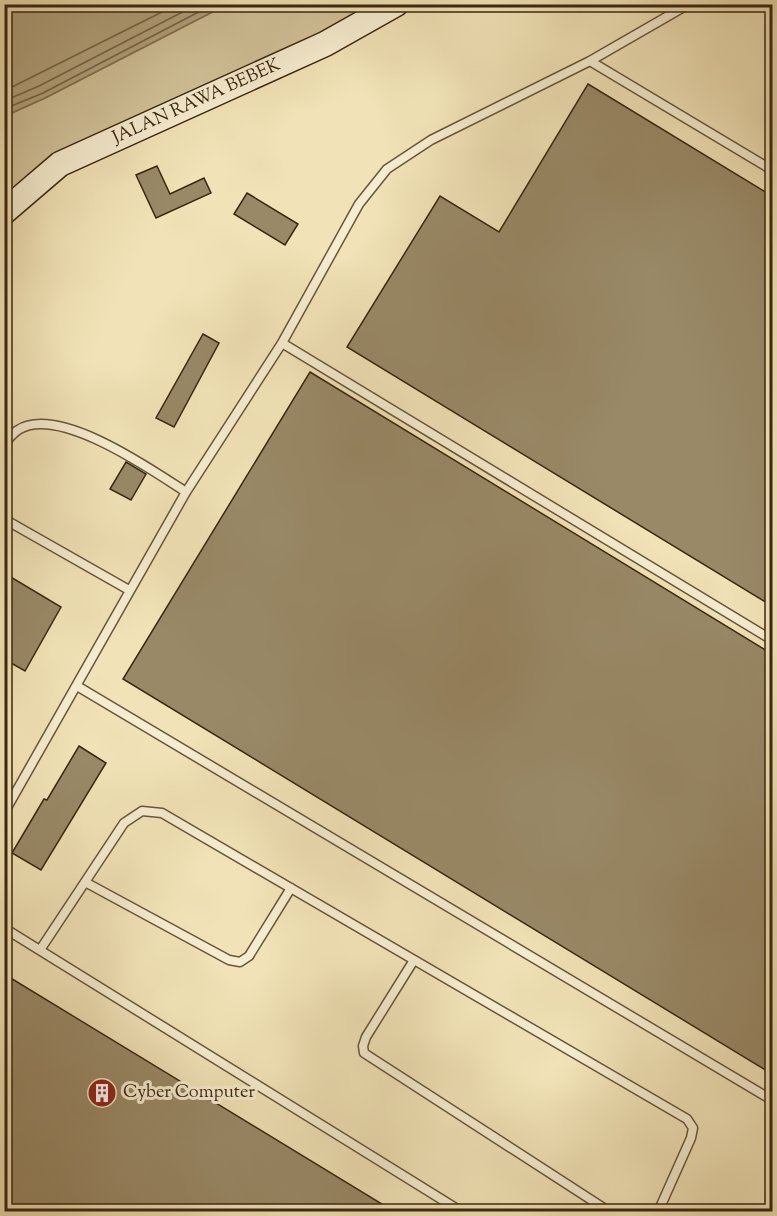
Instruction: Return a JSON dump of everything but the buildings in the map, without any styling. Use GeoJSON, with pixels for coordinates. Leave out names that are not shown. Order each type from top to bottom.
{"type":"FeatureCollection","features":[{"type":"Feature","properties":{"kind":"street","name":"JALAN RAWA BEBEK"},"geometry":{"type":"LineString","coordinates":[[4,212],[60,164],[325,44],[396,4]]}},
{"type":"Feature","properties":{"kind":"lane"},"geometry":{"type":"LineString","coordinates":[[4,813],[186,492],[282,342],[359,204],[387,169],[431,140],[590,61],[689,4]]}},
{"type":"Feature","properties":{"kind":"lane"},"geometry":{"type":"LineString","coordinates":[[590,61],[772,171]]}},
{"type":"Feature","properties":{"kind":"lane"},"geometry":{"type":"LineString","coordinates":[[282,342],[772,640]]}},
{"type":"Feature","properties":{"kind":"lane"},"geometry":{"type":"LineString","coordinates":[[4,443],[19,430],[35,425],[69,429],[105,442],[186,492]]}},
{"type":"Feature","properties":{"kind":"lane"},"geometry":{"type":"LineString","coordinates":[[4,519],[129,590]]}},
{"type":"Feature","properties":{"kind":"lane"},"geometry":{"type":"LineString","coordinates":[[77,686],[772,1100]]}},
{"type":"Feature","properties":{"kind":"lane"},"geometry":{"type":"LineString","coordinates":[[40,950],[124,823],[142,811],[162,813],[687,1119],[693,1128],[691,1138],[658,1212]]}},
{"type":"Feature","properties":{"kind":"lane"},"geometry":{"type":"LineString","coordinates":[[85,882],[229,960],[240,962],[249,956],[291,888]]}},
{"type":"Feature","properties":{"kind":"lane"},"geometry":{"type":"LineString","coordinates":[[4,928],[462,1212]]}},
{"type":"Feature","properties":{"kind":"lane"},"geometry":{"type":"LineString","coordinates":[[414,960],[366,1037],[363,1046],[364,1053],[610,1212]]}},
{"type":"Feature","properties":{"kind":"shaded area"},"geometry":{"type":"Polygon","coordinates":[[[226,5],[394,5],[60,164],[5,212],[5,116],[45,98],[226,5]]]}},
{"type":"Feature","properties":{"kind":"water"},"geometry":{"type":"Polygon","coordinates":[[[5,4],[226,5],[45,98],[5,116],[5,4]]]}},
{"type":"Feature","properties":{"kind":"place","name":"Cyber Computer"},"geometry":{"type":"Point","coordinates":[102,1093]}}]}
